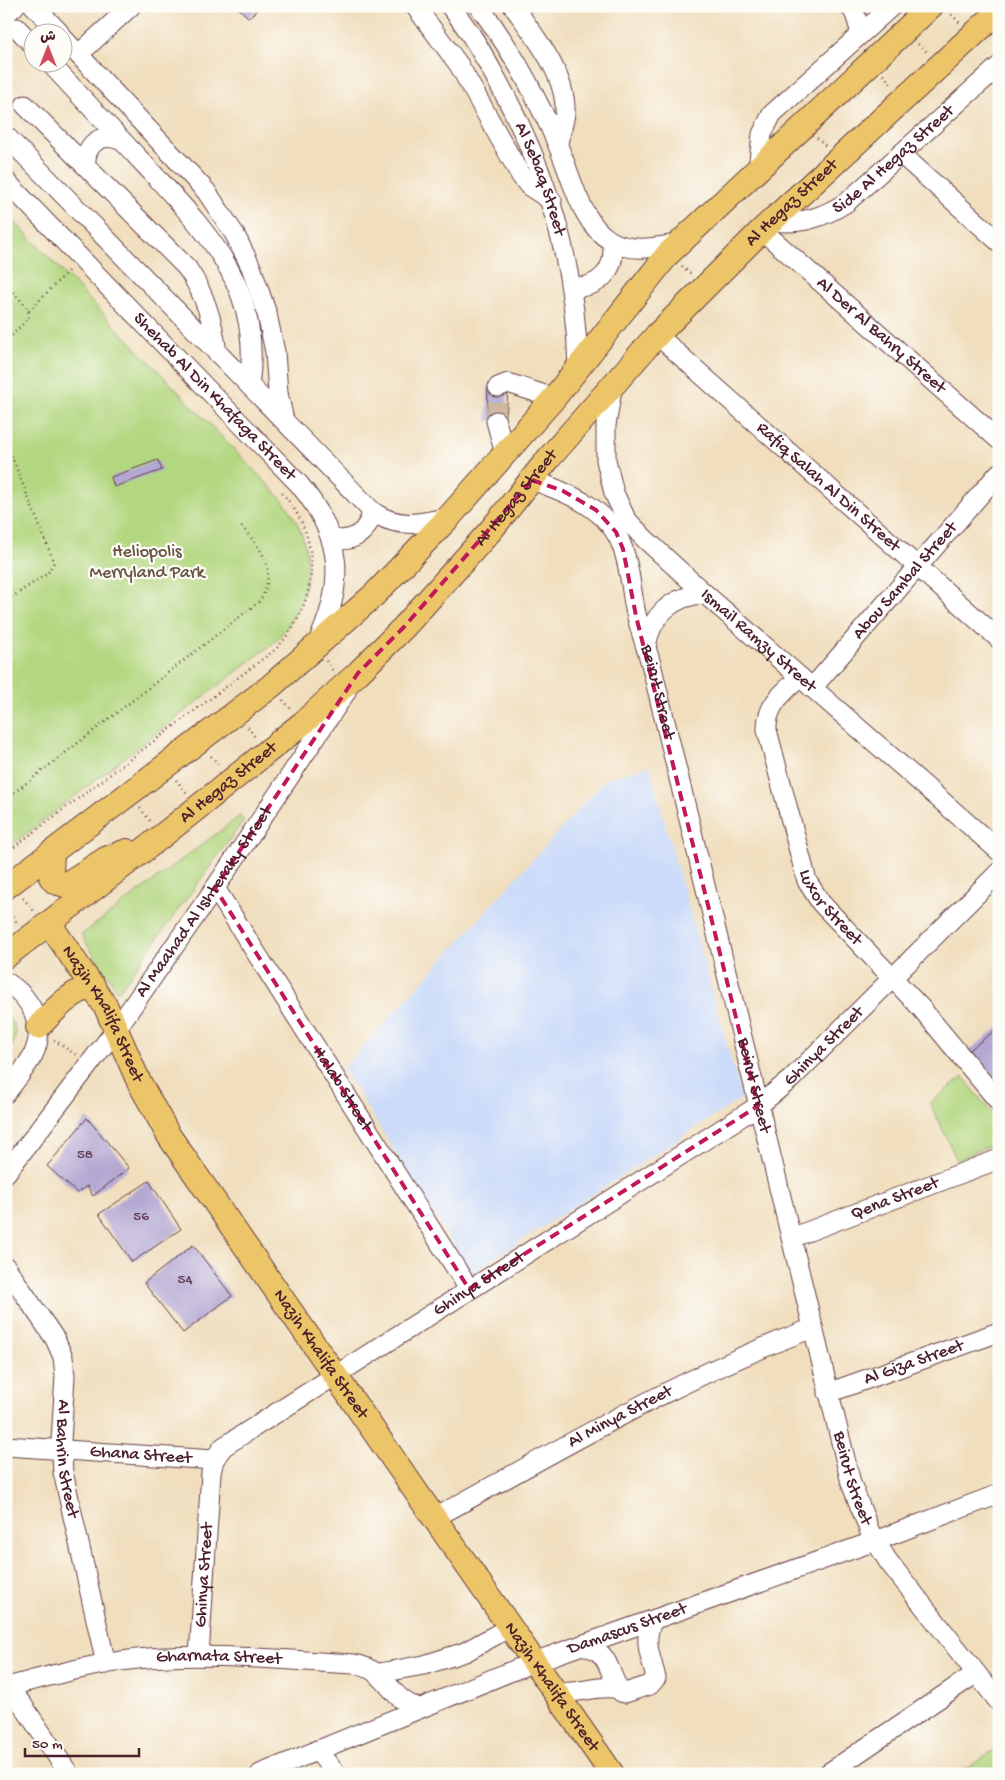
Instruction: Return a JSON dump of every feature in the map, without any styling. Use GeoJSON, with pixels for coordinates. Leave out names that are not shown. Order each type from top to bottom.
{"type":"FeatureCollection","features":[{"type":"Feature","properties":{"kind":"main road","name":"Al Hegaz Street"},"geometry":{"type":"LineString","coordinates":[[9,885],[130,795],[271,686],[374,595],[449,517],[554,398],[578,370],[609,326],[673,249],[931,6]]}},
{"type":"Feature","properties":{"kind":"main road","name":"Al Hegaz Street"},"geometry":{"type":"LineString","coordinates":[[6,956],[231,781],[303,723],[352,679],[404,627],[657,335],[838,159],[999,12]]}},
{"type":"Feature","properties":{"kind":"main road"},"geometry":{"type":"LineString","coordinates":[[52,852],[51,877],[55,882],[65,885],[106,859],[155,841]]}},
{"type":"Feature","properties":{"kind":"main road","name":"Nazih Khalifa Street"},"geometry":{"type":"LineString","coordinates":[[49,922],[94,986],[117,1028],[145,1093],[169,1136],[612,1774]]}},
{"type":"Feature","properties":{"kind":"main road"},"geometry":{"type":"LineString","coordinates":[[38,1028],[69,998],[85,988],[94,986]]}},
{"type":"Feature","properties":{"kind":"street"},"geometry":{"type":"LineString","coordinates":[[15,6],[12,21],[22,32]]}},
{"type":"Feature","properties":{"kind":"street"},"geometry":{"type":"LineString","coordinates":[[34,6],[49,22]]}},
{"type":"Feature","properties":{"kind":"street"},"geometry":{"type":"LineString","coordinates":[[78,54],[130,6]]}},
{"type":"Feature","properties":{"kind":"street"},"geometry":{"type":"LineString","coordinates":[[416,6],[459,65],[521,176],[529,186],[552,200]]}},
{"type":"Feature","properties":{"kind":"street","name":"Al Sebaq Street"},"geometry":{"type":"LineString","coordinates":[[450,6],[472,34],[509,100],[530,144],[552,200],[572,286],[578,370]]}},
{"type":"Feature","properties":{"kind":"street","name":"Al Sebaq Street"},"geometry":{"type":"LineString","coordinates":[[479,6],[520,68],[558,143],[587,214],[598,230],[612,242]]}},
{"type":"Feature","properties":{"kind":"street"},"geometry":{"type":"LineString","coordinates":[[513,6],[560,83],[565,112],[558,143]]}},
{"type":"Feature","properties":{"kind":"street"},"geometry":{"type":"LineString","coordinates":[[850,6],[855,14],[861,33]]}},
{"type":"Feature","properties":{"kind":"street"},"geometry":{"type":"LineString","coordinates":[[758,170],[761,138],[772,114],[892,6]]}},
{"type":"Feature","properties":{"kind":"street","name":"Shehab Al Din Khafaga Street"},"geometry":{"type":"LineString","coordinates":[[72,47],[206,191],[234,233],[254,272],[268,314],[278,393],[284,421]]}},
{"type":"Feature","properties":{"kind":"street","name":"Side Al Hegaz Street"},"geometry":{"type":"LineString","coordinates":[[768,226],[801,222],[833,211],[854,196],[999,66]]}},
{"type":"Feature","properties":{"kind":"street"},"geometry":{"type":"LineString","coordinates":[[58,72],[201,225],[230,271],[244,304],[249,322],[252,354],[249,385]]}},
{"type":"Feature","properties":{"kind":"street"},"geometry":{"type":"LineString","coordinates":[[25,105],[172,252],[196,280],[209,309],[217,353]]}},
{"type":"Feature","properties":{"kind":"street","name":"Shehab Al Din Khafaga Street"},"geometry":{"type":"LineString","coordinates":[[6,136],[372,511],[387,520],[411,525],[449,517]]}},
{"type":"Feature","properties":{"kind":"street"},"geometry":{"type":"LineString","coordinates":[[86,166],[88,150],[97,141],[110,137],[122,141]]}},
{"type":"Feature","properties":{"kind":"street"},"geometry":{"type":"LineString","coordinates":[[902,154],[999,242]]}},
{"type":"Feature","properties":{"kind":"street","name":"Shehab Al Din Khafaga Street"},"geometry":{"type":"LineString","coordinates":[[6,181],[298,484],[315,505],[331,538],[336,570],[334,597],[325,625],[314,648]]}},
{"type":"Feature","properties":{"kind":"street","name":"Al Der Al Bahry Street"},"geometry":{"type":"LineString","coordinates":[[768,226],[999,440]]}},
{"type":"Feature","properties":{"kind":"street"},"geometry":{"type":"LineString","coordinates":[[572,286],[590,286],[605,276],[613,260],[612,242],[634,248],[673,249]]}},
{"type":"Feature","properties":{"kind":"street","name":"Rafiq Salah Al Din Street"},"geometry":{"type":"LineString","coordinates":[[657,335],[999,639]]}},
{"type":"Feature","properties":{"kind":"street"},"geometry":{"type":"LineString","coordinates":[[498,388],[508,384],[554,398]]}},
{"type":"Feature","properties":{"kind":"street","name":"Ismail Ramzy Street"},"geometry":{"type":"LineString","coordinates":[[613,384],[606,426],[606,460],[610,482],[618,504],[626,518],[644,539],[705,594],[999,851]]}},
{"type":"Feature","properties":{"kind":"street"},"geometry":{"type":"LineString","coordinates":[[496,421],[505,454]]}},
{"type":"Feature","properties":{"kind":"street","name":"Abou Sambal Street"},"geometry":{"type":"LineString","coordinates":[[806,682],[918,567],[999,473]]}},
{"type":"Feature","properties":{"kind":"street","name":"Beirut Street"},"geometry":{"type":"LineString","coordinates":[[532,480],[563,491],[587,504],[605,518],[616,532],[626,557],[636,616],[646,648],[852,1488],[875,1541],[998,1706]]}},
{"type":"Feature","properties":{"kind":"street"},"geometry":{"type":"LineString","coordinates":[[331,538],[344,540],[357,536],[368,525],[372,511]]}},
{"type":"Feature","properties":{"kind":"street"},"geometry":{"type":"LineString","coordinates":[[646,648],[651,628],[662,611],[678,600],[705,594]]}},
{"type":"Feature","properties":{"kind":"street","name":"Al Maahad Al Ishteraky Street"},"geometry":{"type":"LineString","coordinates":[[6,1173],[117,1028],[215,888],[352,679]]}},
{"type":"Feature","properties":{"kind":"street","name":"Luxor Street"},"geometry":{"type":"LineString","coordinates":[[806,682],[772,705],[767,723],[801,865],[811,889],[820,903],[892,976],[999,1102]]}},
{"type":"Feature","properties":{"kind":"street","name":"Ghinya Street"},"geometry":{"type":"LineString","coordinates":[[199,1656],[210,1479],[214,1460],[231,1440],[758,1106],[791,1079],[892,976],[999,872]]}},
{"type":"Feature","properties":{"kind":"street","name":"Halab Street"},"geometry":{"type":"LineString","coordinates":[[215,888],[469,1289]]}},
{"type":"Feature","properties":{"kind":"street"},"geometry":{"type":"LineString","coordinates":[[6,982],[30,1005],[38,1028],[33,1055],[6,1093]]}},
{"type":"Feature","properties":{"kind":"street","name":"Qena Street"},"geometry":{"type":"LineString","coordinates":[[791,1238],[999,1159]]}},
{"type":"Feature","properties":{"kind":"street","name":"Al Bahrin Street"},"geometry":{"type":"LineString","coordinates":[[6,1267],[55,1339],[63,1357],[65,1376],[61,1450],[65,1487],[106,1664]]}},
{"type":"Feature","properties":{"kind":"street","name":"Al Minya Street"},"geometry":{"type":"LineString","coordinates":[[434,1518],[678,1387],[740,1358],[813,1328]]}},
{"type":"Feature","properties":{"kind":"street","name":"Al Giza Street"},"geometry":{"type":"LineString","coordinates":[[828,1393],[999,1332]]}},
{"type":"Feature","properties":{"kind":"street","name":"Ghana Street"},"geometry":{"type":"LineString","coordinates":[[6,1446],[214,1460]]}},
{"type":"Feature","properties":{"kind":"street","name":"Damascus Street"},"geometry":{"type":"LineString","coordinates":[[260,1774],[534,1662],[875,1541],[999,1494]]}},
{"type":"Feature","properties":{"kind":"street"},"geometry":{"type":"LineString","coordinates":[[555,1692],[579,1693],[604,1687],[619,1689],[625,1693],[650,1685],[655,1680],[646,1644],[653,1620]]}},
{"type":"Feature","properties":{"kind":"street"},"geometry":{"type":"LineString","coordinates":[[419,1708],[403,1702],[379,1673],[418,1666],[465,1652],[510,1627]]}},
{"type":"Feature","properties":{"kind":"street"},"geometry":{"type":"LineString","coordinates":[[582,1645],[595,1649],[605,1658],[619,1689]]}},
{"type":"Feature","properties":{"kind":"street","name":"Gharnata Street"},"geometry":{"type":"LineString","coordinates":[[7,1686],[106,1664],[152,1658],[199,1656],[354,1664],[379,1673]]}},
{"type":"Feature","properties":{"kind":"street"},"geometry":{"type":"LineString","coordinates":[[827,1774],[975,1674]]}},
{"type":"Feature","properties":{"kind":"street"},"geometry":{"type":"LineString","coordinates":[[7,1686],[69,1774]]}},
{"type":"Feature","properties":{"kind":"street"},"geometry":{"type":"LineString","coordinates":[[317,1750],[336,1774]]}},
{"type":"Feature","properties":{"kind":"path"},"geometry":{"type":"LineString","coordinates":[[904,31],[940,65]]}},
{"type":"Feature","properties":{"kind":"path"},"geometry":{"type":"LineString","coordinates":[[872,63],[904,97]]}},
{"type":"Feature","properties":{"kind":"path"},"geometry":{"type":"LineString","coordinates":[[803,125],[838,159]]}},
{"type":"Feature","properties":{"kind":"path"},"geometry":{"type":"LineString","coordinates":[[673,249],[706,287]]}},
{"type":"Feature","properties":{"kind":"path"},"geometry":{"type":"LineString","coordinates":[[63,264],[69,270]]}},
{"type":"Feature","properties":{"kind":"path"},"geometry":{"type":"LineString","coordinates":[[6,341],[28,319],[29,311],[65,275]]}},
{"type":"Feature","properties":{"kind":"path"},"geometry":{"type":"LineString","coordinates":[[6,285],[29,311]]}},
{"type":"Feature","properties":{"kind":"path"},"geometry":{"type":"LineString","coordinates":[[6,442],[54,562],[48,573],[6,601]]}},
{"type":"Feature","properties":{"kind":"path"},"geometry":{"type":"LineString","coordinates":[[6,853],[276,649],[286,637],[303,610],[309,588],[311,564],[310,549],[300,520],[292,506],[276,486]]}},
{"type":"Feature","properties":{"kind":"path"},"geometry":{"type":"LineString","coordinates":[[6,799],[260,600],[267,585],[266,560],[259,546],[241,526]]}},
{"type":"Feature","properties":{"kind":"path"},"geometry":{"type":"LineString","coordinates":[[314,648],[352,679]]}},
{"type":"Feature","properties":{"kind":"path"},"geometry":{"type":"LineString","coordinates":[[271,686],[303,723]]}},
{"type":"Feature","properties":{"kind":"path"},"geometry":{"type":"LineString","coordinates":[[236,712],[267,752]]}},
{"type":"Feature","properties":{"kind":"path"},"geometry":{"type":"LineString","coordinates":[[200,741],[231,781]]}},
{"type":"Feature","properties":{"kind":"path"},"geometry":{"type":"LineString","coordinates":[[166,767],[198,807]]}},
{"type":"Feature","properties":{"kind":"path"},"geometry":{"type":"LineString","coordinates":[[130,795],[155,841]]}},
{"type":"Feature","properties":{"kind":"path"},"geometry":{"type":"LineString","coordinates":[[9,885],[36,914],[49,922]]}},
{"type":"Feature","properties":{"kind":"path"},"geometry":{"type":"LineString","coordinates":[[6,910],[16,918],[16,928]]}},
{"type":"Feature","properties":{"kind":"path"},"geometry":{"type":"LineString","coordinates":[[38,1028],[89,1064]]}},
{"type":"Feature","properties":{"kind":"highlighted area"},"geometry":{"type":"Polygon","coordinates":[[[532,480],[563,491],[596,510],[616,532],[623,549],[636,616],[758,1106],[469,1289],[215,888],[358,673],[404,627],[532,480]]]}},
{"type":"Feature","properties":{"kind":"shaded area"},"geometry":{"type":"Polygon","coordinates":[[[649,766],[742,1098],[471,1273],[343,1069],[606,779],[649,766]]]}},
{"type":"Feature","properties":{"kind":"green space","name":"Heliopolis Merryland Park"},"geometry":{"type":"Polygon","coordinates":[[[6,213],[279,496],[292,514],[301,532],[306,551],[307,569],[298,607],[288,625],[275,642],[6,849],[6,213]]]}},
{"type":"Feature","properties":{"kind":"green space"},"geometry":{"type":"Polygon","coordinates":[[[240,816],[244,820],[118,992],[81,935],[240,816]]]}},
{"type":"Feature","properties":{"kind":"green space"},"geometry":{"type":"Polygon","coordinates":[[[6,1016],[14,1025],[15,1035],[6,1054],[6,1016]]]}},
{"type":"Feature","properties":{"kind":"green space"},"geometry":{"type":"Polygon","coordinates":[[[963,1077],[999,1122],[999,1141],[957,1160],[930,1103],[963,1077]]]}},
{"type":"Feature","properties":{"kind":"green space"},"geometry":{"type":"Polygon","coordinates":[[[999,1748],[999,1774],[956,1774],[999,1748]]]}},
{"type":"Feature","properties":{"kind":"building"},"geometry":{"type":"Polygon","coordinates":[[[236,6],[260,6],[249,18],[236,6]]]}},
{"type":"Feature","properties":{"kind":"building"},"geometry":{"type":"Polygon","coordinates":[[[488,387],[508,388],[506,421],[487,421],[488,387]]]}},
{"type":"Feature","properties":{"kind":"building"},"geometry":{"type":"Polygon","coordinates":[[[158,460],[162,470],[114,487],[111,477],[158,460]]]}},
{"type":"Feature","properties":{"kind":"building"},"geometry":{"type":"Polygon","coordinates":[[[999,1027],[999,1091],[966,1053],[999,1027]]]}},
{"type":"Feature","properties":{"kind":"building"},"geometry":{"type":"Polygon","coordinates":[[[87,1118],[129,1168],[93,1196],[87,1186],[77,1193],[47,1166],[87,1118]]]}},
{"type":"Feature","properties":{"kind":"building"},"geometry":{"type":"Polygon","coordinates":[[[149,1181],[181,1229],[132,1262],[99,1214],[149,1181]]]}},
{"type":"Feature","properties":{"kind":"building"},"geometry":{"type":"Polygon","coordinates":[[[193,1245],[232,1296],[183,1333],[144,1283],[193,1245]]]}},
{"type":"Feature","properties":{"kind":"tunnel"},"geometry":{"type":"LineString","coordinates":[[496,421],[498,387]]}}]}
